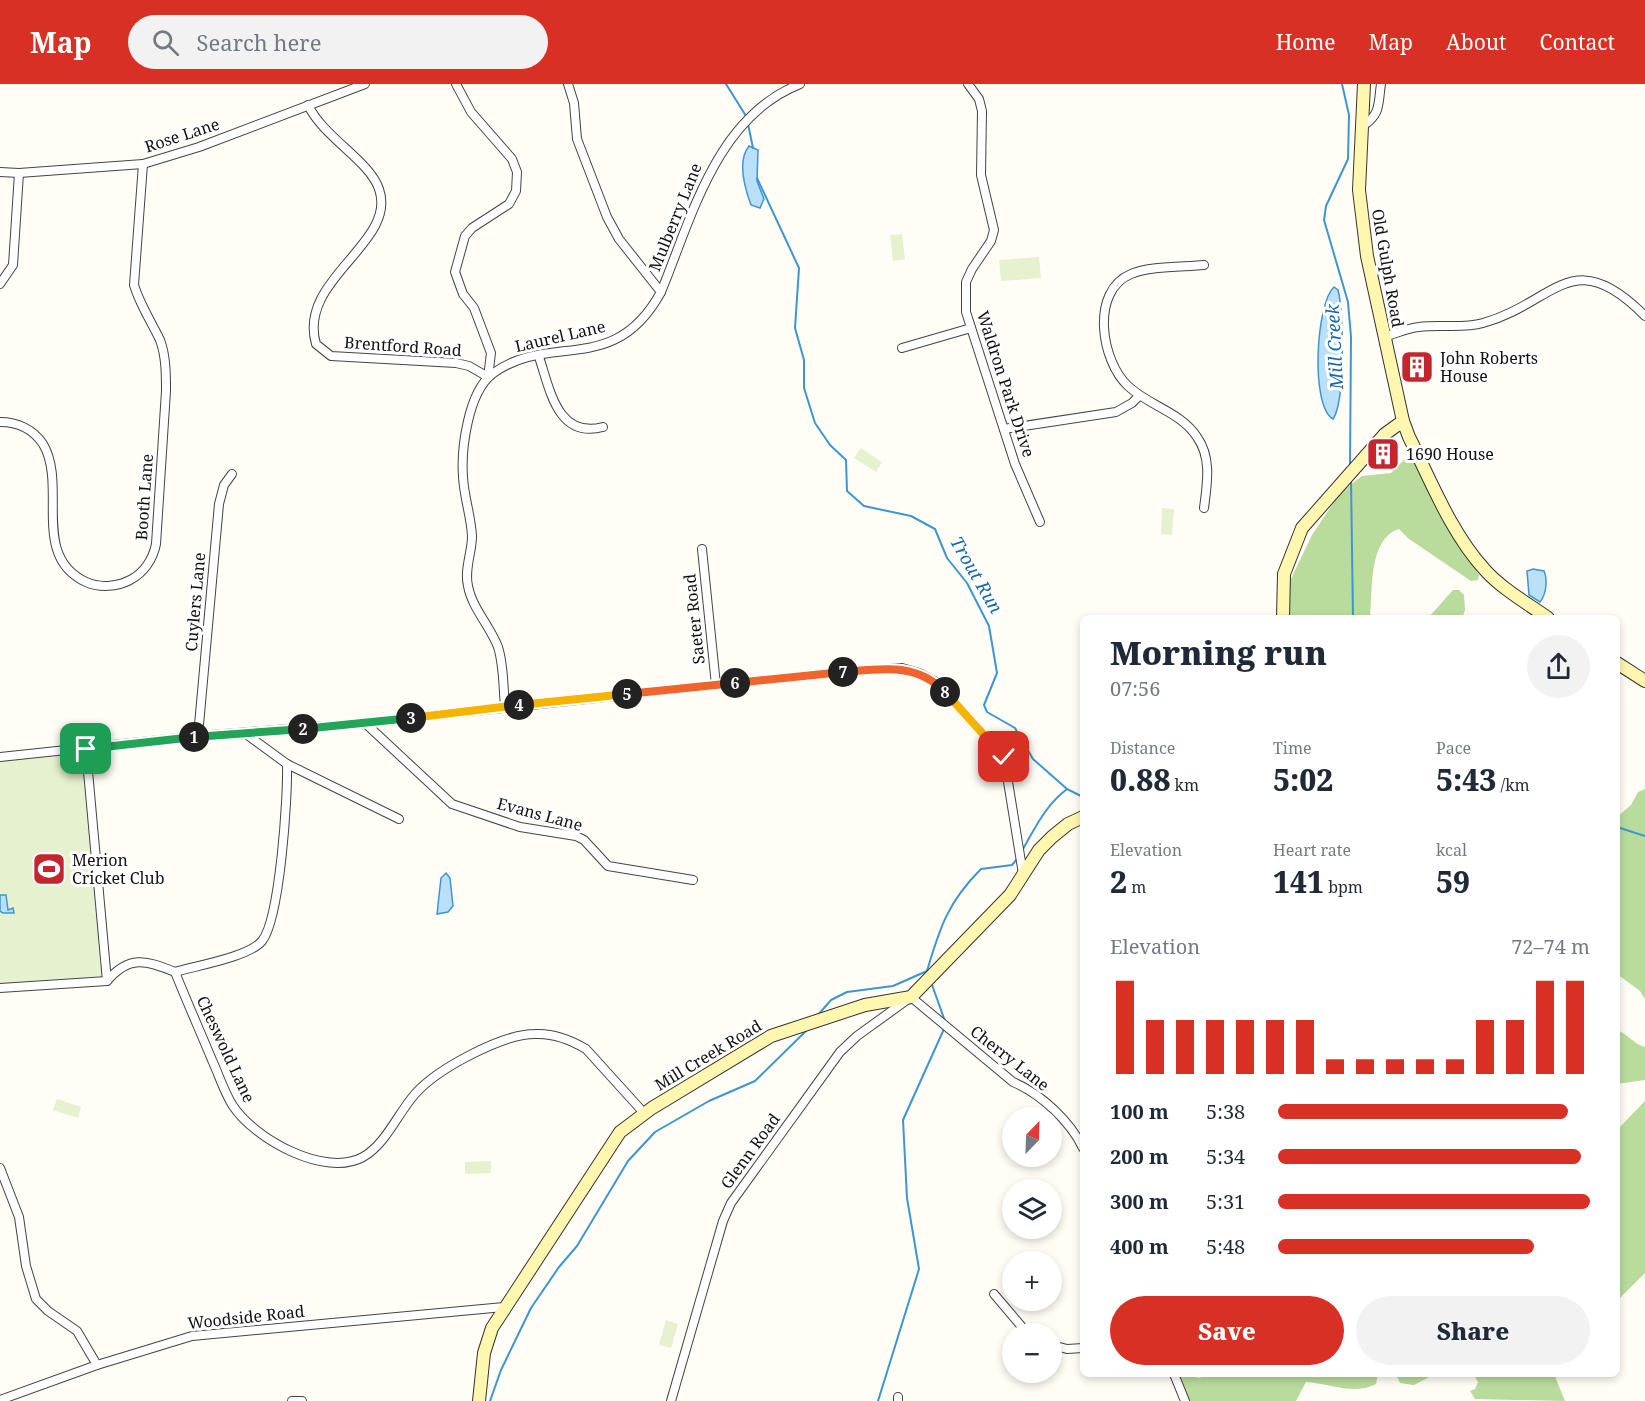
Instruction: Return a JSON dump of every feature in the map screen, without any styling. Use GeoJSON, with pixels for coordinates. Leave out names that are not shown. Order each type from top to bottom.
{"type":"FeatureCollection","features":[{"type":"Feature","properties":{"kind":"street","name":"Rose Lane"},"geometry":{"type":"LineString","coordinates":[[0,172],[19,173],[143,164],[199,147],[365,84]]}},
{"type":"Feature","properties":{"kind":"street"},"geometry":{"type":"LineString","coordinates":[[456,84],[471,112],[512,159],[517,172],[516,191],[509,204],[472,228],[465,236],[455,272],[463,294],[474,308],[491,353],[488,377],[472,405],[463,461],[463,480],[472,534],[467,580],[470,594],[498,647],[505,706]]}},
{"type":"Feature","properties":{"kind":"street"},"geometry":{"type":"LineString","coordinates":[[568,84],[574,102],[577,139],[607,217],[619,239],[661,292]]}},
{"type":"Feature","properties":{"kind":"street","name":"Mulberry Lane"},"geometry":{"type":"LineString","coordinates":[[661,292],[715,161],[751,117],[773,98],[800,84]]}},
{"type":"Feature","properties":{"kind":"street","name":"Waldron Park Drive"},"geometry":{"type":"LineString","coordinates":[[969,84],[979,99],[982,111],[981,175],[994,230],[991,241],[972,269],[966,282],[964,295],[970,328],[1025,490],[1040,522]]}},
{"type":"Feature","properties":{"kind":"street","name":"Old Gulph Road"},"geometry":{"type":"LineString","coordinates":[[1364,84],[1364,125],[1359,190],[1367,256],[1383,338],[1403,421],[1469,550],[1486,571],[1544,615]]}},
{"type":"Feature","properties":{"kind":"street"},"geometry":{"type":"LineString","coordinates":[[1364,125],[1375,118],[1380,108],[1381,84]]}},
{"type":"Feature","properties":{"kind":"street","name":"Brentford Road"},"geometry":{"type":"LineString","coordinates":[[308,105],[324,130],[372,176],[382,201],[380,216],[373,230],[325,289],[314,324],[316,344],[332,356],[456,363],[469,366],[488,377]]}},
{"type":"Feature","properties":{"kind":"street","name":"Booth Lane"},"geometry":{"type":"LineString","coordinates":[[0,422],[21,426],[31,431],[43,444],[50,464],[53,536],[57,551],[69,571],[89,584],[111,586],[130,580],[142,571],[150,561],[156,544],[166,391],[166,366],[160,341],[139,304],[134,285],[143,164]]}},
{"type":"Feature","properties":{"kind":"street"},"geometry":{"type":"LineString","coordinates":[[0,284],[14,265],[19,173]]}},
{"type":"Feature","properties":{"kind":"street"},"geometry":{"type":"LineString","coordinates":[[1204,265],[1130,274],[1120,281],[1109,299],[1104,321],[1111,359],[1119,376],[1139,396],[1181,420],[1198,438],[1207,461],[1204,508]]}},
{"type":"Feature","properties":{"kind":"street"},"geometry":{"type":"LineString","coordinates":[[1383,338],[1418,327],[1482,323],[1522,306],[1560,284],[1579,280],[1609,287],[1629,300],[1645,316]]}},
{"type":"Feature","properties":{"kind":"street","name":"Laurel Lane"},"geometry":{"type":"LineString","coordinates":[[488,377],[514,362],[602,346],[618,338],[650,312],[661,292]]}},
{"type":"Feature","properties":{"kind":"street"},"geometry":{"type":"LineString","coordinates":[[903,348],[970,328]]}},
{"type":"Feature","properties":{"kind":"street"},"geometry":{"type":"LineString","coordinates":[[539,357],[560,414],[579,427],[603,427]]}},
{"type":"Feature","properties":{"kind":"street"},"geometry":{"type":"LineString","coordinates":[[1004,429],[1116,412],[1139,396]]}},
{"type":"Feature","properties":{"kind":"street"},"geometry":{"type":"LineString","coordinates":[[1282,615],[1282,589],[1291,552],[1302,528],[1385,434],[1403,421]]}},
{"type":"Feature","properties":{"kind":"street","name":"Cuylers Lane"},"geometry":{"type":"LineString","coordinates":[[198,736],[219,504],[224,486],[232,474]]}},
{"type":"Feature","properties":{"kind":"street","name":"Saeter Road"},"geometry":{"type":"LineString","coordinates":[[702,549],[716,685]]}},
{"type":"Feature","properties":{"kind":"street"},"geometry":{"type":"LineString","coordinates":[[1620,665],[1645,681]]}},
{"type":"Feature","properties":{"kind":"street"},"geometry":{"type":"LineString","coordinates":[[0,757],[198,736],[365,723],[505,706],[902,668],[919,672],[934,681],[996,745],[1004,757],[1023,876]]}},
{"type":"Feature","properties":{"kind":"street","name":"Evans Lane"},"geometry":{"type":"LineString","coordinates":[[365,723],[452,804],[520,827],[576,836],[584,840],[608,866],[693,880]]}},
{"type":"Feature","properties":{"kind":"street"},"geometry":{"type":"LineString","coordinates":[[246,734],[287,764],[399,819]]}},
{"type":"Feature","properties":{"kind":"street"},"geometry":{"type":"LineString","coordinates":[[86,749],[107,981]]}},
{"type":"Feature","properties":{"kind":"street"},"geometry":{"type":"LineString","coordinates":[[0,988],[107,981],[118,969],[128,963],[152,963],[175,972],[245,952],[262,941],[273,913],[288,801],[287,764]]}},
{"type":"Feature","properties":{"kind":"street"},"geometry":{"type":"LineString","coordinates":[[911,997],[1010,895],[1039,850],[1068,824],[1080,819]]}},
{"type":"Feature","properties":{"kind":"street","name":"Cheswold Lane"},"geometry":{"type":"LineString","coordinates":[[175,972],[232,1103],[248,1124],[261,1136],[291,1152],[337,1162],[362,1158],[375,1149],[415,1094],[428,1081],[476,1054],[521,1035],[536,1033],[554,1036],[580,1046],[644,1113]]}},
{"type":"Feature","properties":{"kind":"street","name":"Mill Creek Road"},"geometry":{"type":"LineString","coordinates":[[479,1401],[485,1347],[504,1307],[620,1132],[644,1113],[771,1036],[865,1005],[911,997]]}},
{"type":"Feature","properties":{"kind":"street","name":"Cherry Lane"},"geometry":{"type":"LineString","coordinates":[[911,997],[1066,1122],[1080,1143]]}},
{"type":"Feature","properties":{"kind":"street","name":"Glenn Road"},"geometry":{"type":"LineString","coordinates":[[670,1401],[723,1221],[734,1197],[840,1052],[857,1036],[911,997]]}},
{"type":"Feature","properties":{"kind":"street"},"geometry":{"type":"LineString","coordinates":[[0,1168],[19,1217],[26,1266],[36,1299],[56,1317],[78,1331],[97,1365]]}},
{"type":"Feature","properties":{"kind":"street"},"geometry":{"type":"LineString","coordinates":[[994,1294],[1019,1323]]}},
{"type":"Feature","properties":{"kind":"street","name":"Woodside Road"},"geometry":{"type":"LineString","coordinates":[[0,1400],[97,1365],[192,1336],[504,1307]]}},
{"type":"Feature","properties":{"kind":"street"},"geometry":{"type":"LineString","coordinates":[[1062,1348],[1080,1348]]}},
{"type":"Feature","properties":{"kind":"street"},"geometry":{"type":"LineString","coordinates":[[1175,1377],[1185,1401]]}},
{"type":"Feature","properties":{"kind":"street"},"geometry":{"type":"LineString","coordinates":[[292,1401],[302,1401]]}},
{"type":"Feature","properties":{"kind":"green space"},"geometry":{"type":"Polygon","coordinates":[[[902,234],[905,259],[893,261],[890,235],[902,234]]]}},
{"type":"Feature","properties":{"kind":"green space"},"geometry":{"type":"Polygon","coordinates":[[[1039,257],[1041,278],[1001,281],[999,260],[1039,257]]]}},
{"type":"Feature","properties":{"kind":"green space"},"geometry":{"type":"Polygon","coordinates":[[[861,448],[882,462],[876,472],[854,458],[861,448]]]}},
{"type":"Feature","properties":{"kind":"green space"},"geometry":{"type":"Polygon","coordinates":[[[1408,456],[1413,458],[1435,503],[1479,575],[1478,580],[1471,581],[1409,539],[1399,529],[1389,535],[1377,554],[1372,580],[1370,615],[1289,615],[1288,585],[1312,535],[1340,493],[1362,476],[1391,473],[1408,456]]]}},
{"type":"Feature","properties":{"kind":"green space"},"geometry":{"type":"Polygon","coordinates":[[[1162,508],[1174,509],[1172,535],[1161,534],[1162,508]]]}},
{"type":"Feature","properties":{"kind":"green space"},"geometry":{"type":"Polygon","coordinates":[[[1453,590],[1459,590],[1464,595],[1463,615],[1431,615],[1453,590]]]}},
{"type":"Feature","properties":{"kind":"green space","name":"Merion Cricket Club"},"geometry":{"type":"Polygon","coordinates":[[[86,749],[107,981],[0,988],[0,757],[86,749]]]}},
{"type":"Feature","properties":{"kind":"green space"},"geometry":{"type":"Polygon","coordinates":[[[1645,789],[1645,999],[1640,991],[1620,976],[1620,814],[1631,805],[1638,792],[1645,789]]]}},
{"type":"Feature","properties":{"kind":"green space"},"geometry":{"type":"Polygon","coordinates":[[[1620,1032],[1645,1047],[1645,1080],[1620,1084],[1620,1032]]]}},
{"type":"Feature","properties":{"kind":"green space"},"geometry":{"type":"Polygon","coordinates":[[[57,1099],[81,1107],[78,1118],[53,1110],[57,1099]]]}},
{"type":"Feature","properties":{"kind":"green space"},"geometry":{"type":"Polygon","coordinates":[[[1645,1101],[1645,1273],[1620,1298],[1620,1127],[1645,1101]]]}},
{"type":"Feature","properties":{"kind":"green space"},"geometry":{"type":"Polygon","coordinates":[[[491,1161],[491,1173],[465,1174],[465,1162],[491,1161]]]}},
{"type":"Feature","properties":{"kind":"green space"},"geometry":{"type":"Polygon","coordinates":[[[666,1320],[678,1324],[671,1348],[659,1345],[666,1320]]]}},
{"type":"Feature","properties":{"kind":"green space"},"geometry":{"type":"Polygon","coordinates":[[[1179,1377],[1377,1377],[1376,1384],[1359,1389],[1306,1382],[1296,1401],[1188,1401],[1179,1377]]]}},
{"type":"Feature","properties":{"kind":"green space"},"geometry":{"type":"Polygon","coordinates":[[[1397,1377],[1429,1377],[1414,1385],[1400,1383],[1397,1377]]]}},
{"type":"Feature","properties":{"kind":"green space"},"geometry":{"type":"Polygon","coordinates":[[[1475,1377],[1555,1377],[1565,1401],[1475,1399],[1470,1391],[1475,1389],[1478,1382],[1475,1377]]]}},
{"type":"Feature","properties":{"kind":"water"},"geometry":{"type":"Polygon","coordinates":[[[749,146],[758,150],[757,181],[764,199],[760,208],[751,205],[745,183],[743,159],[749,146]]]}},
{"type":"Feature","properties":{"kind":"water"},"geometry":{"type":"Polygon","coordinates":[[[1334,287],[1338,290],[1340,301],[1342,356],[1340,395],[1333,419],[1326,410],[1321,395],[1318,354],[1323,313],[1334,287]]]}},
{"type":"Feature","properties":{"kind":"water"},"geometry":{"type":"Polygon","coordinates":[[[1533,569],[1544,571],[1545,575],[1545,591],[1540,602],[1529,595],[1527,571],[1533,569]]]}},
{"type":"Feature","properties":{"kind":"water"},"geometry":{"type":"Polygon","coordinates":[[[446,873],[450,878],[453,906],[448,912],[437,914],[441,878],[446,873]]]}},
{"type":"Feature","properties":{"kind":"water"},"geometry":{"type":"Polygon","coordinates":[[[0,895],[6,895],[8,910],[13,908],[14,913],[0,911],[0,895]]]}},
{"type":"Feature","properties":{"kind":"waterway","name":"Trout Run"},"geometry":{"type":"LineString","coordinates":[[726,84],[746,116]]}},
{"type":"Feature","properties":{"kind":"waterway","name":"Mill Creek"},"geometry":{"type":"LineString","coordinates":[[1342,84],[1349,115],[1348,159],[1326,206],[1324,220],[1348,302],[1351,337],[1350,464]]}},
{"type":"Feature","properties":{"kind":"waterway","name":"Trout Run"},"geometry":{"type":"LineString","coordinates":[[748,124],[753,148]]}},
{"type":"Feature","properties":{"kind":"waterway","name":"Trout Run"},"geometry":{"type":"LineString","coordinates":[[757,178],[799,268],[795,328],[804,360],[804,388],[815,423],[830,445],[846,460],[847,491],[864,506],[911,516],[935,529],[947,558],[967,583],[989,626],[997,673],[984,705],[987,712],[1015,728],[1033,759],[1067,789],[1080,796]]}},
{"type":"Feature","properties":{"kind":"waterway","name":"Mill Creek"},"geometry":{"type":"LineString","coordinates":[[1351,479],[1353,615]]}},
{"type":"Feature","properties":{"kind":"waterway"},"geometry":{"type":"LineString","coordinates":[[1023,849],[1047,809],[1067,789]]}},
{"type":"Feature","properties":{"kind":"waterway","name":"Mill Creek"},"geometry":{"type":"LineString","coordinates":[[1620,828],[1645,836]]}},
{"type":"Feature","properties":{"kind":"waterway"},"geometry":{"type":"LineString","coordinates":[[818,1015],[831,1000],[847,992],[893,986],[927,971],[946,916],[960,893],[981,869],[1012,865],[1017,859]]}},
{"type":"Feature","properties":{"kind":"waterway"},"geometry":{"type":"LineString","coordinates":[[931,982],[946,1024]]}},
{"type":"Feature","properties":{"kind":"waterway"},"geometry":{"type":"LineString","coordinates":[[490,1401],[501,1370],[531,1308],[559,1267],[577,1246],[628,1161],[655,1132],[709,1101],[755,1081],[808,1029]]}},
{"type":"Feature","properties":{"kind":"waterway"},"geometry":{"type":"LineString","coordinates":[[878,1401],[919,1269],[907,1198],[903,1120],[944,1029]]}},
{"type":"Feature","properties":{"kind":"place","name":"John Roberts House"},"geometry":{"type":"Point","coordinates":[1417,367]}},
{"type":"Feature","properties":{"kind":"place","name":"1690 House"},"geometry":{"type":"Point","coordinates":[1383,454]}},
{"type":"Feature","properties":{"kind":"place","name":"Merion Cricket Club"},"geometry":{"type":"Point","coordinates":[49,869]}},
{"type":"Feature","properties":{"kind":"route"},"geometry":{"type":"LineString","coordinates":[[86,749],[198,736],[365,723],[505,706],[808,675],[902,668],[919,672],[934,681],[996,745],[1004,757]]}}]}
